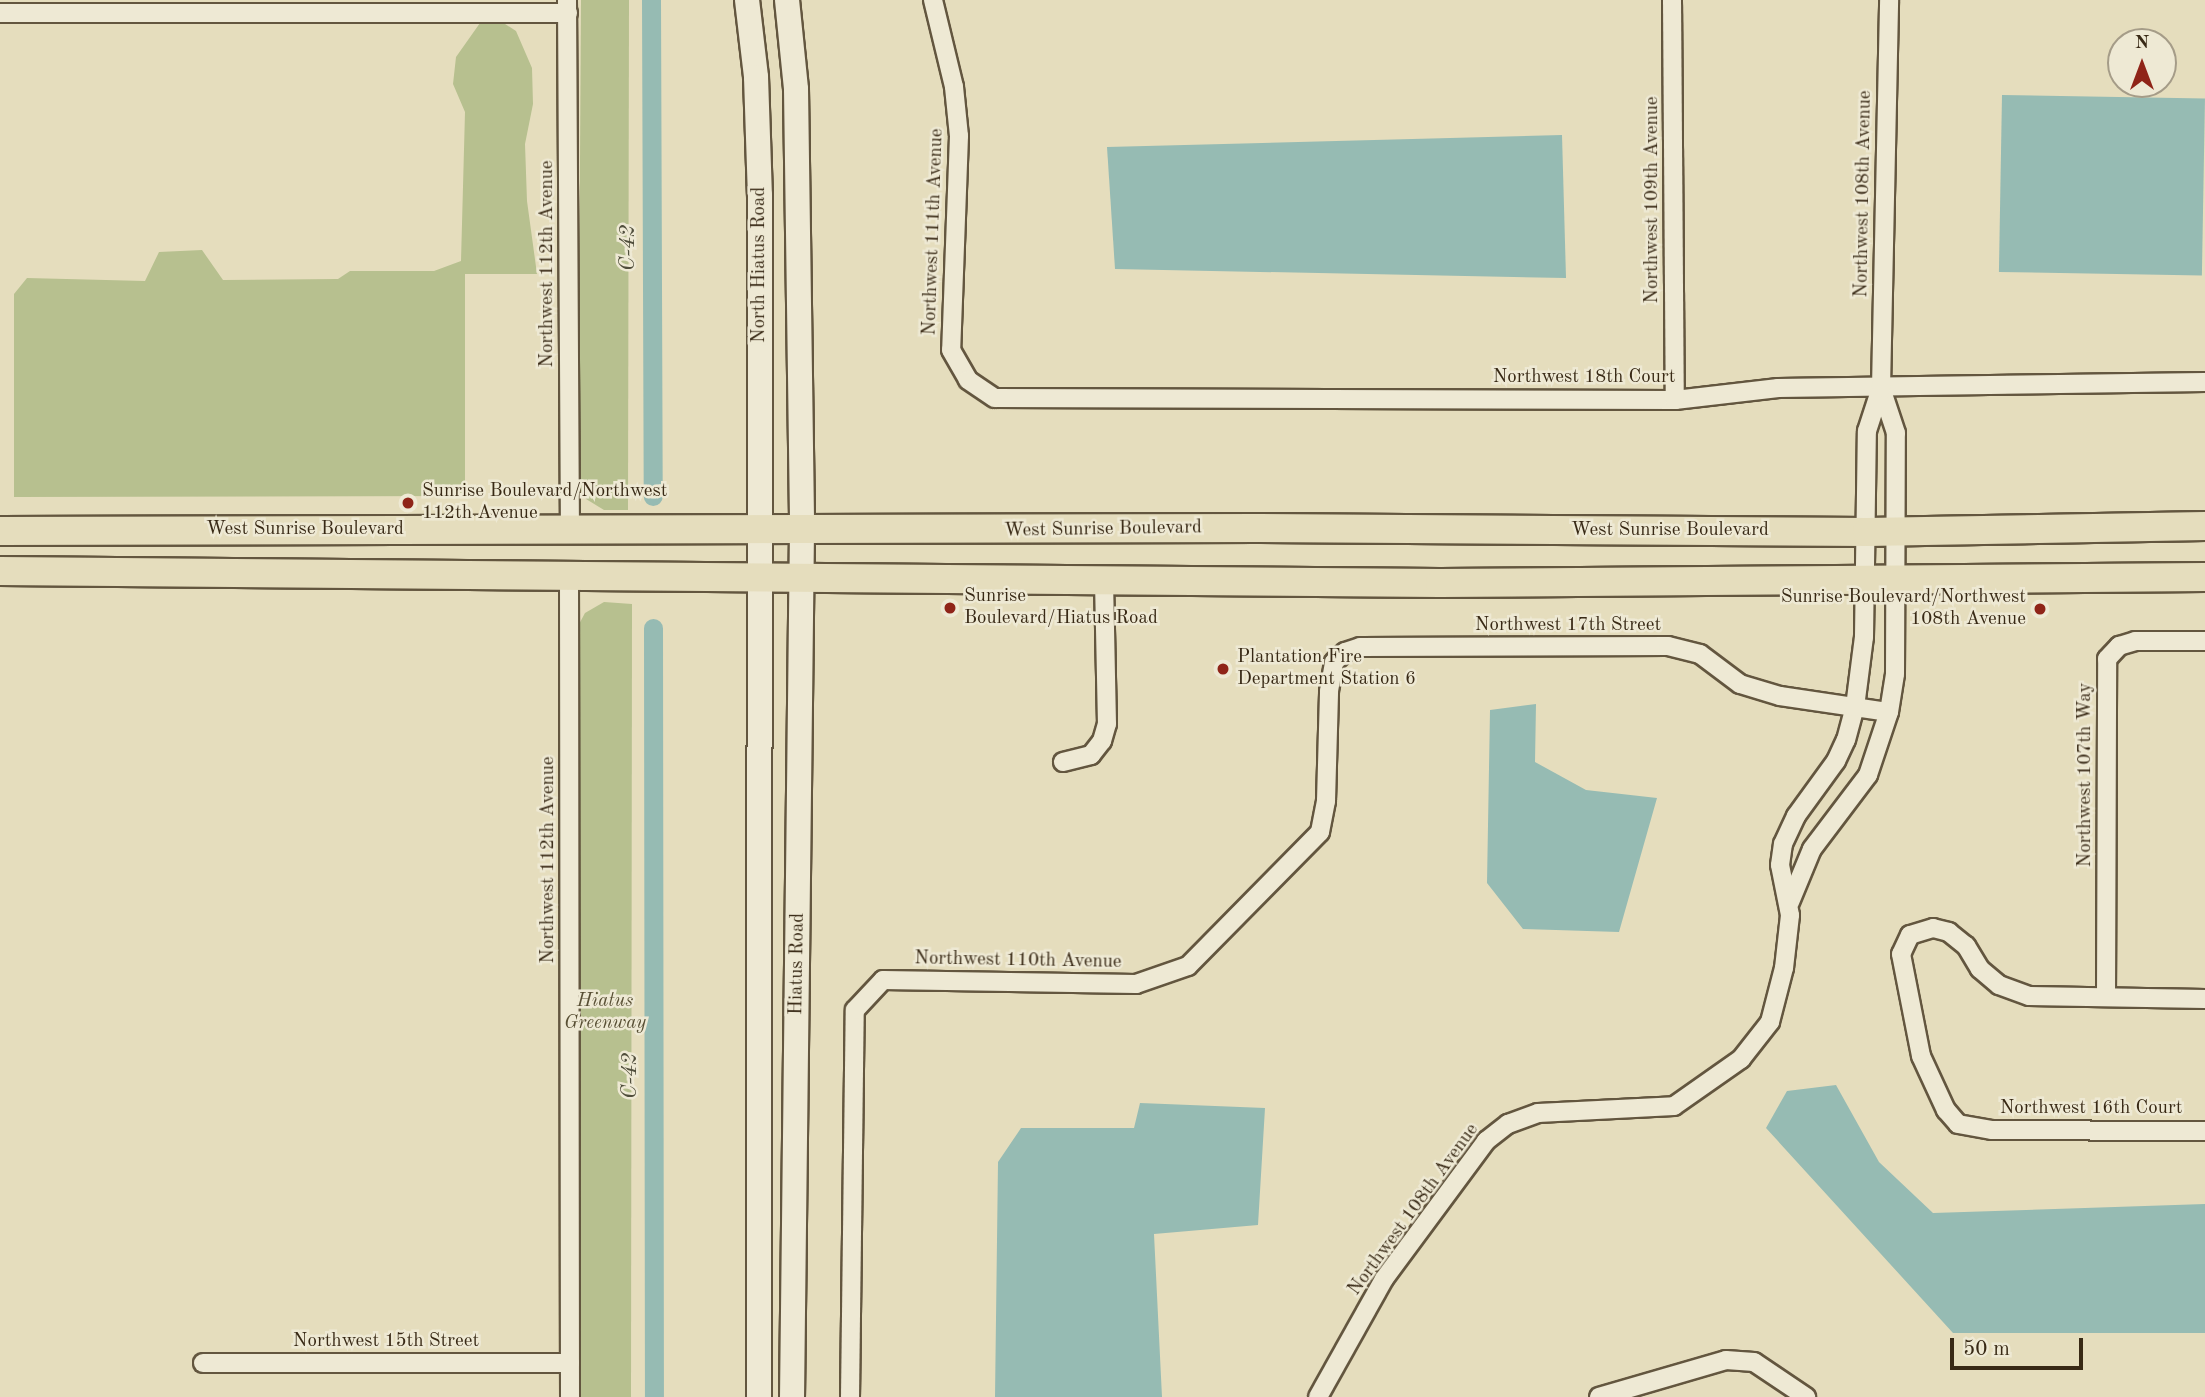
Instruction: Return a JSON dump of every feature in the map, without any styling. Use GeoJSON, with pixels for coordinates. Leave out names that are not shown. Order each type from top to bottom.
{"type":"FeatureCollection","features":[{"type":"Feature","properties":{"kind":"highway","name":"West Sunrise Boulevard"},"geometry":{"type":"LineString","coordinates":[[0,531],[1260,527],[1895,532],[2205,526]]}},
{"type":"Feature","properties":{"kind":"highway"},"geometry":{"type":"LineString","coordinates":[[0,571],[1104,581],[2205,577]]}},
{"type":"Feature","properties":{"kind":"main road","name":"North Hiatus Road"},"geometry":{"type":"LineString","coordinates":[[747,0],[756,77],[760,195],[761,530]]}},
{"type":"Feature","properties":{"kind":"main road","name":"North Hiatus Road"},"geometry":{"type":"LineString","coordinates":[[787,0],[796,89],[802,530]]}},
{"type":"Feature","properties":{"kind":"main road","name":"Hiatus Road"},"geometry":{"type":"LineString","coordinates":[[759,1397],[761,530]]}},
{"type":"Feature","properties":{"kind":"main road","name":"Hiatus Road"},"geometry":{"type":"LineString","coordinates":[[792,1397],[802,530]]}},
{"type":"Feature","properties":{"kind":"street","name":"Northwest 111th Avenue"},"geometry":{"type":"LineString","coordinates":[[933,0],[954,88],[960,136],[951,350],[968,380]]}},
{"type":"Feature","properties":{"kind":"street","name":"Northwest 109th Avenue"},"geometry":{"type":"LineString","coordinates":[[1672,0],[1675,400]]}},
{"type":"Feature","properties":{"kind":"street","name":"Northwest 108th Avenue"},"geometry":{"type":"LineString","coordinates":[[1790,902],[1780,865],[1783,844],[1796,816],[1836,761],[1855,707],[1864,637],[1867,431],[1881,388],[1889,0]]}},
{"type":"Feature","properties":{"kind":"street"},"geometry":{"type":"LineString","coordinates":[[0,13],[568,6]]}},
{"type":"Feature","properties":{"kind":"street","name":"Northwest 112th Avenue"},"geometry":{"type":"LineString","coordinates":[[568,6],[570,529]]}},
{"type":"Feature","properties":{"kind":"street","name":"Northwest 18th Court"},"geometry":{"type":"LineString","coordinates":[[968,380],[995,398],[1675,400],[1778,387],[1881,388],[2205,382]]}},
{"type":"Feature","properties":{"kind":"street","name":"Northwest 108th Avenue"},"geometry":{"type":"LineString","coordinates":[[1318,1397],[1384,1279],[1486,1141],[1508,1124],[1538,1113],[1674,1106],[1741,1059],[1770,1022],[1784,968],[1790,902],[1812,849],[1868,775],[1889,712],[1895,674],[1898,579],[1895,532],[1896,433],[1881,388]]}},
{"type":"Feature","properties":{"kind":"street","name":"Northwest 112th Avenue"},"geometry":{"type":"LineString","coordinates":[[569,576],[570,1397]]}},
{"type":"Feature","properties":{"kind":"street"},"geometry":{"type":"LineString","coordinates":[[1063,762],[1091,755],[1102,741],[1107,724],[1104,581]]}},
{"type":"Feature","properties":{"kind":"street","name":"Northwest 107th Way"},"geometry":{"type":"LineString","coordinates":[[2106,997],[2107,659],[2119,646],[2134,641],[2205,641]]}},
{"type":"Feature","properties":{"kind":"street","name":"Northwest 17th Street"},"geometry":{"type":"LineString","coordinates":[[1360,647],[1668,646],[1700,654],[1740,684],[1780,696],[1889,712]]}},
{"type":"Feature","properties":{"kind":"street","name":"Northwest 110th Avenue"},"geometry":{"type":"LineString","coordinates":[[850,1397],[856,1010],[883,980],[1136,984],[1188,966],[1320,832],[1326,801],[1334,662],[1345,652],[1360,647]]}},
{"type":"Feature","properties":{"kind":"street","name":"Northwest 16th Court"},"geometry":{"type":"LineString","coordinates":[[2106,997],[2029,996],[1999,985],[1949,932],[1933,928],[1910,934],[1901,954],[1921,1056],[1946,1110],[1958,1124],[1976,1128],[2205,1131]]}},
{"type":"Feature","properties":{"kind":"street"},"geometry":{"type":"LineString","coordinates":[[2106,997],[2205,999]]}},
{"type":"Feature","properties":{"kind":"street"},"geometry":{"type":"LineString","coordinates":[[1599,1397],[1726,1360],[1754,1363],[1806,1397]]}},
{"type":"Feature","properties":{"kind":"street","name":"Northwest 15th Street"},"geometry":{"type":"LineString","coordinates":[[203,1363],[570,1363]]}},
{"type":"Feature","properties":{"kind":"green space"},"geometry":{"type":"Polygon","coordinates":[[[581,0],[629,0],[628,510],[604,510],[586,499],[578,486],[581,0]]]}},
{"type":"Feature","properties":{"kind":"green space"},"geometry":{"type":"Polygon","coordinates":[[[502,22],[516,31],[532,68],[533,104],[525,144],[527,201],[537,274],[465,274],[465,496],[14,497],[14,294],[27,278],[145,281],[159,252],[202,250],[223,280],[338,279],[350,271],[434,271],[461,261],[465,112],[453,84],[456,57],[480,23],[502,22]]]}},
{"type":"Feature","properties":{"kind":"green space","name":"Hiatus Greenway"},"geometry":{"type":"Polygon","coordinates":[[[604,602],[632,604],[631,1397],[578,1397],[577,628],[585,613],[604,602]]]}},
{"type":"Feature","properties":{"kind":"water"},"geometry":{"type":"Polygon","coordinates":[[[2002,95],[2205,99],[2202,276],[1999,272],[2002,95]]]}},
{"type":"Feature","properties":{"kind":"water"},"geometry":{"type":"Polygon","coordinates":[[[1562,135],[1566,278],[1115,269],[1107,147],[1562,135]]]}},
{"type":"Feature","properties":{"kind":"water"},"geometry":{"type":"Polygon","coordinates":[[[1536,704],[1535,762],[1586,790],[1657,798],[1619,932],[1523,929],[1487,883],[1490,710],[1536,704]]]}},
{"type":"Feature","properties":{"kind":"water"},"geometry":{"type":"Polygon","coordinates":[[[1836,1085],[1879,1162],[1933,1213],[2205,1204],[2205,1333],[1953,1333],[1766,1128],[1787,1091],[1836,1085]]]}},
{"type":"Feature","properties":{"kind":"water"},"geometry":{"type":"Polygon","coordinates":[[[1140,1103],[1265,1108],[1258,1225],[1154,1234],[1162,1397],[995,1397],[998,1162],[1021,1128],[1134,1128],[1140,1103]]]}},
{"type":"Feature","properties":{"kind":"waterway","name":"C-42"},"geometry":{"type":"LineString","coordinates":[[651,0],[653,496]]}},
{"type":"Feature","properties":{"kind":"waterway","name":"C-42"},"geometry":{"type":"LineString","coordinates":[[653,628],[654,1397]]}},
{"type":"Feature","properties":{"kind":"place","name":"Sunrise Boulevard/Northwest 112th Avenue"},"geometry":{"type":"Point","coordinates":[408,503]}},
{"type":"Feature","properties":{"kind":"place","name":"Sunrise Boulevard/Hiatus Road"},"geometry":{"type":"Point","coordinates":[950,608]}},
{"type":"Feature","properties":{"kind":"place","name":"Sunrise Boulevard/Northwest 108th Avenue"},"geometry":{"type":"Point","coordinates":[2040,609]}},
{"type":"Feature","properties":{"kind":"place","name":"Plantation Fire Department Station 6"},"geometry":{"type":"Point","coordinates":[1223,669]}}]}
